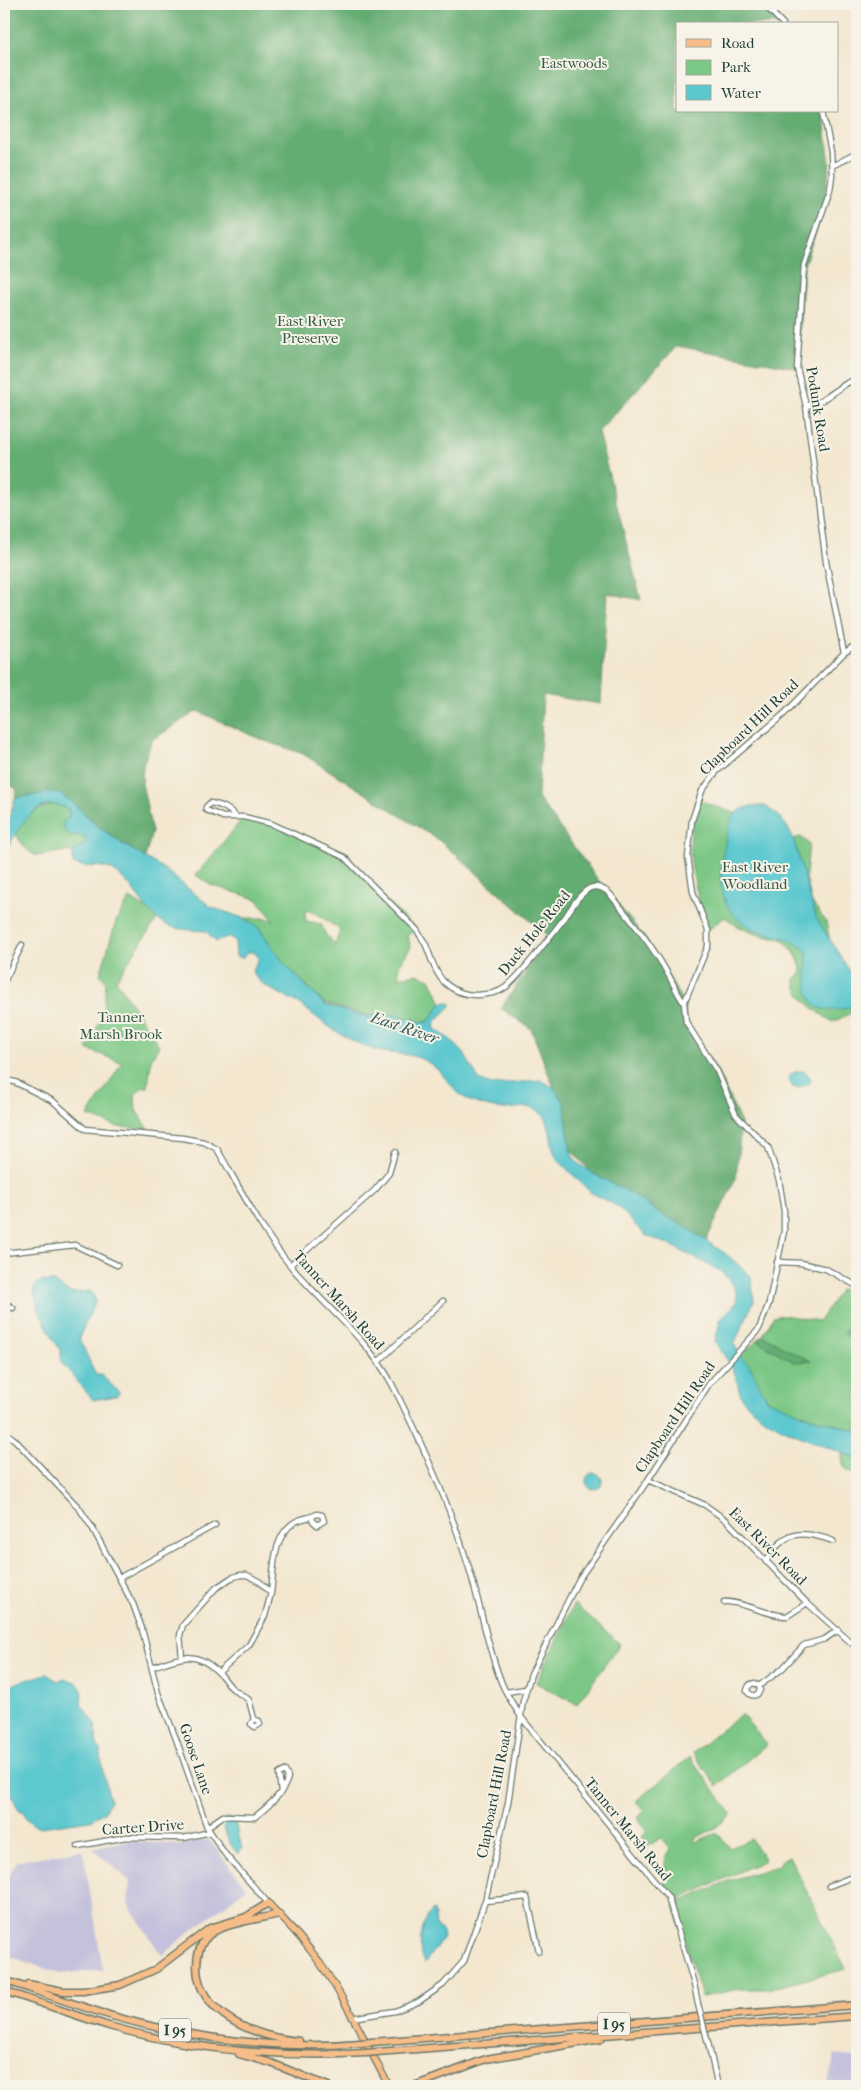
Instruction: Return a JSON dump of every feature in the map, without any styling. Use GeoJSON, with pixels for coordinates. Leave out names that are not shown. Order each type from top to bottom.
{"type":"FeatureCollection","features":[{"type":"Feature","properties":{"kind":"highway"},"geometry":{"type":"LineString","coordinates":[[4,1979],[63,1991],[83,1991],[120,1985],[156,1970],[210,1928],[246,1917],[268,1903]]}},
{"type":"Feature","properties":{"kind":"highway"},"geometry":{"type":"LineString","coordinates":[[278,1914],[221,1928],[210,1934],[201,1944],[197,1955],[197,1968],[200,1982],[207,1996],[217,2009],[229,2019],[268,2035],[294,2040],[352,2044]]}},
{"type":"Feature","properties":{"kind":"highway","name":"I 95"},"geometry":{"type":"LineString","coordinates":[[4,1979],[106,2014],[160,2028],[244,2041],[301,2044],[352,2044],[857,2005]]}},
{"type":"Feature","properties":{"kind":"highway","name":"I 95"},"geometry":{"type":"LineString","coordinates":[[4,1991],[109,2026],[206,2046],[263,2053],[342,2055],[857,2016]]}},
{"type":"Feature","properties":{"kind":"highway"},"geometry":{"type":"LineString","coordinates":[[414,2086],[486,2059],[592,2040],[689,2029]]}},
{"type":"Feature","properties":{"kind":"highway"},"geometry":{"type":"LineString","coordinates":[[206,2046],[261,2059],[328,2086]]}},
{"type":"Feature","properties":{"kind":"main road","name":"Goose Lane"},"geometry":{"type":"LineString","coordinates":[[268,1903],[314,1955],[332,1982],[388,2086]]}},
{"type":"Feature","properties":{"kind":"street"},"geometry":{"type":"LineString","coordinates":[[764,4],[781,22]]}},
{"type":"Feature","properties":{"kind":"street","name":"Podunk Road"},"geometry":{"type":"LineString","coordinates":[[823,112],[832,166],[830,190],[804,265],[797,368],[806,406],[826,562],[844,653]]}},
{"type":"Feature","properties":{"kind":"street"},"geometry":{"type":"LineString","coordinates":[[832,166],[857,153]]}},
{"type":"Feature","properties":{"kind":"street"},"geometry":{"type":"LineString","coordinates":[[806,406],[821,401],[847,383],[857,379]]}},
{"type":"Feature","properties":{"kind":"street","name":"Clapboard Hill Road"},"geometry":{"type":"LineString","coordinates":[[352,2018],[404,2008],[424,1998],[443,1985],[464,1961],[485,1902],[508,1803],[526,1689],[540,1656],[579,1579],[648,1480],[701,1395],[725,1365],[759,1329],[769,1303],[784,1231],[782,1192],[771,1153],[763,1141],[736,1116],[717,1071],[686,1022],[684,1003],[708,946],[708,930],[693,892],[689,866],[691,827],[698,800],[717,771],[784,714],[844,653],[857,644]]}},
{"type":"Feature","properties":{"kind":"street","name":"Duck Hole Road"},"geometry":{"type":"LineString","coordinates":[[236,817],[229,809],[215,804],[210,803],[206,807],[206,810],[212,814],[236,817],[244,817],[272,824],[344,857],[417,930],[426,944],[430,959],[441,979],[450,987],[462,993],[496,993],[506,987],[545,942],[582,894],[590,888],[598,887],[605,889],[610,894],[643,935],[665,968],[675,991],[684,1003]]}},
{"type":"Feature","properties":{"kind":"street"},"geometry":{"type":"LineString","coordinates":[[4,982],[22,945]]}},
{"type":"Feature","properties":{"kind":"street","name":"Tanner Marsh Road"},"geometry":{"type":"LineString","coordinates":[[4,1080],[15,1082],[53,1101],[85,1129],[182,1138],[204,1142],[217,1149],[258,1220],[290,1265],[378,1362],[391,1382],[428,1459],[450,1513],[469,1567],[497,1671],[506,1692],[521,1717],[668,1897],[694,1984],[718,2086]]}},
{"type":"Feature","properties":{"kind":"street"},"geometry":{"type":"LineString","coordinates":[[290,1265],[375,1190],[389,1173],[395,1152]]}},
{"type":"Feature","properties":{"kind":"street"},"geometry":{"type":"LineString","coordinates":[[4,1253],[75,1245],[117,1264]]}},
{"type":"Feature","properties":{"kind":"street"},"geometry":{"type":"LineString","coordinates":[[777,1262],[801,1263],[826,1269],[857,1286]]}},
{"type":"Feature","properties":{"kind":"street"},"geometry":{"type":"LineString","coordinates":[[4,1300],[13,1308]]}},
{"type":"Feature","properties":{"kind":"street"},"geometry":{"type":"LineString","coordinates":[[378,1362],[443,1300]]}},
{"type":"Feature","properties":{"kind":"street","name":"Goose Lane"},"geometry":{"type":"LineString","coordinates":[[4,1431],[15,1440],[79,1508],[93,1529],[133,1604],[142,1629],[158,1693],[179,1745],[208,1829],[225,1854],[268,1903]]}},
{"type":"Feature","properties":{"kind":"street","name":"East River Road"},"geometry":{"type":"LineString","coordinates":[[648,1480],[715,1512],[726,1520],[807,1603],[857,1648]]}},
{"type":"Feature","properties":{"kind":"street"},"geometry":{"type":"LineString","coordinates":[[219,1672],[249,1645],[265,1616],[271,1593],[276,1551],[280,1540],[291,1525],[297,1521],[312,1518]]}},
{"type":"Feature","properties":{"kind":"street"},"geometry":{"type":"LineString","coordinates":[[119,1578],[215,1525]]}},
{"type":"Feature","properties":{"kind":"street"},"geometry":{"type":"LineString","coordinates":[[766,1562],[780,1541],[791,1535],[799,1534],[833,1541]]}},
{"type":"Feature","properties":{"kind":"street"},"geometry":{"type":"LineString","coordinates":[[182,1657],[180,1636],[183,1625],[216,1588],[231,1578],[247,1575],[260,1582],[271,1593]]}},
{"type":"Feature","properties":{"kind":"street"},"geometry":{"type":"LineString","coordinates":[[724,1602],[735,1603],[781,1616],[793,1614],[807,1603]]}},
{"type":"Feature","properties":{"kind":"street"},"geometry":{"type":"LineString","coordinates":[[759,1686],[782,1669],[804,1645],[825,1639],[838,1630]]}},
{"type":"Feature","properties":{"kind":"street"},"geometry":{"type":"LineString","coordinates":[[152,1667],[182,1657],[195,1657],[206,1661],[219,1672],[232,1689],[249,1700],[254,1719]]}},
{"type":"Feature","properties":{"kind":"street"},"geometry":{"type":"LineString","coordinates":[[506,1692],[526,1689]]}},
{"type":"Feature","properties":{"kind":"street","name":"Carter Drive"},"geometry":{"type":"LineString","coordinates":[[78,1846],[126,1837],[184,1838],[208,1829],[223,1816],[255,1818],[281,1792]]}},
{"type":"Feature","properties":{"kind":"street"},"geometry":{"type":"LineString","coordinates":[[828,1886],[857,1875]]}},
{"type":"Feature","properties":{"kind":"street"},"geometry":{"type":"LineString","coordinates":[[485,1902],[527,1897],[539,1951]]}},
{"type":"Feature","properties":{"kind":"shaded area"},"geometry":{"type":"Polygon","coordinates":[[[208,1839],[247,1888],[187,1934],[162,1956],[128,1904],[130,1881],[92,1848],[135,1841],[179,1845],[208,1839]]]}},
{"type":"Feature","properties":{"kind":"shaded area"},"geometry":{"type":"Polygon","coordinates":[[[83,1850],[103,1970],[60,1974],[4,1954],[4,1884],[17,1861],[83,1850]]]}},
{"type":"Feature","properties":{"kind":"shaded area"},"geometry":{"type":"Polygon","coordinates":[[[835,2054],[857,2059],[857,2086],[827,2086],[835,2054]]]}},
{"type":"Feature","properties":{"kind":"green space","name":"East River Preserve"},"geometry":{"type":"Polygon","coordinates":[[[4,4],[764,4],[781,22],[676,22],[676,112],[823,112],[830,163],[823,212],[804,265],[797,368],[677,346],[598,432],[641,600],[607,593],[601,704],[543,695],[538,798],[605,889],[643,935],[684,1003],[686,1022],[717,1071],[741,1123],[736,1178],[706,1241],[684,1226],[662,1215],[630,1193],[592,1173],[570,1149],[564,1102],[554,1088],[531,1029],[501,1008],[549,937],[440,841],[303,754],[262,740],[197,711],[152,740],[143,765],[142,783],[152,832],[145,858],[95,824],[71,801],[56,792],[15,798],[17,789],[4,783],[4,4]]]}},
{"type":"Feature","properties":{"kind":"green space","name":"East River Woodland"},"geometry":{"type":"Polygon","coordinates":[[[699,800],[775,828],[792,839],[801,837],[809,844],[806,877],[812,903],[826,922],[830,941],[857,987],[857,1010],[833,1022],[809,1004],[799,993],[796,986],[795,979],[802,973],[798,959],[782,939],[752,932],[737,926],[725,917],[708,930],[691,866],[691,835],[699,800]]]}},
{"type":"Feature","properties":{"kind":"green space"},"geometry":{"type":"Polygon","coordinates":[[[56,804],[69,810],[70,835],[85,836],[86,843],[73,852],[35,855],[29,852],[15,833],[36,811],[56,804]]]}},
{"type":"Feature","properties":{"kind":"green space"},"geometry":{"type":"Polygon","coordinates":[[[244,817],[272,824],[344,857],[417,930],[407,935],[411,947],[399,965],[399,977],[417,974],[430,979],[442,1003],[428,1022],[421,1022],[397,1015],[372,1017],[324,1003],[283,962],[258,927],[243,918],[267,918],[274,921],[257,899],[210,885],[196,875],[244,817]],[[305,910],[306,921],[321,924],[326,935],[335,945],[340,930],[316,913],[305,910]]]}},
{"type":"Feature","properties":{"kind":"green space","name":"Tanner Marsh Brook"},"geometry":{"type":"Polygon","coordinates":[[[130,898],[159,916],[116,980],[159,1046],[151,1059],[148,1087],[143,1087],[135,1095],[136,1110],[149,1129],[118,1127],[88,1116],[122,1063],[87,1049],[103,1014],[106,981],[100,975],[116,921],[130,898]]]}},
{"type":"Feature","properties":{"kind":"green space"},"geometry":{"type":"Polygon","coordinates":[[[855,1285],[857,1286],[857,1431],[795,1412],[773,1402],[763,1393],[749,1367],[740,1356],[763,1335],[773,1317],[783,1315],[819,1321],[841,1289],[851,1293],[855,1285]]]}},
{"type":"Feature","properties":{"kind":"green space"},"geometry":{"type":"Polygon","coordinates":[[[850,1321],[857,1324],[857,1352],[850,1352],[853,1340],[844,1334],[850,1321]]]}},
{"type":"Feature","properties":{"kind":"green space"},"geometry":{"type":"Polygon","coordinates":[[[763,1335],[811,1361],[794,1362],[758,1341],[763,1335]]]}},
{"type":"Feature","properties":{"kind":"green space"},"geometry":{"type":"Polygon","coordinates":[[[842,1452],[857,1459],[857,1476],[849,1472],[845,1467],[842,1452]]]}},
{"type":"Feature","properties":{"kind":"green space"},"geometry":{"type":"Polygon","coordinates":[[[574,1604],[620,1644],[577,1704],[536,1683],[574,1604]]]}},
{"type":"Feature","properties":{"kind":"green space"},"geometry":{"type":"Polygon","coordinates":[[[741,1714],[767,1744],[717,1786],[693,1753],[741,1714]]]}},
{"type":"Feature","properties":{"kind":"green space"},"geometry":{"type":"Polygon","coordinates":[[[690,1757],[732,1814],[715,1828],[694,1839],[695,1842],[717,1833],[730,1848],[751,1839],[765,1860],[674,1902],[665,1887],[666,1857],[671,1850],[661,1838],[648,1846],[641,1838],[647,1831],[638,1818],[644,1811],[636,1801],[690,1757]]]}},
{"type":"Feature","properties":{"kind":"green space"},"geometry":{"type":"Polygon","coordinates":[[[789,1856],[846,1969],[769,1989],[739,1989],[702,1997],[674,1905],[728,1881],[778,1866],[781,1860],[789,1856]]]}},
{"type":"Feature","properties":{"kind":"water","name":"East River"},"geometry":{"type":"Polygon","coordinates":[[[56,792],[71,801],[95,824],[121,843],[164,869],[211,907],[243,918],[258,927],[283,962],[325,1005],[364,1016],[396,1015],[428,1022],[442,1003],[448,1002],[452,1005],[434,1023],[435,1029],[451,1040],[463,1052],[479,1080],[491,1085],[541,1080],[554,1088],[564,1102],[570,1149],[578,1163],[592,1173],[630,1193],[662,1215],[684,1226],[726,1254],[751,1276],[754,1301],[734,1344],[740,1356],[749,1365],[767,1399],[804,1415],[857,1431],[857,1459],[783,1429],[757,1413],[747,1404],[740,1392],[732,1368],[715,1342],[720,1320],[736,1303],[737,1295],[731,1281],[720,1271],[670,1245],[645,1235],[617,1206],[590,1192],[557,1159],[547,1122],[541,1113],[527,1107],[497,1108],[468,1100],[456,1091],[431,1064],[424,1060],[418,1057],[378,1051],[361,1045],[324,1023],[298,1003],[260,982],[252,971],[259,958],[254,952],[247,952],[243,958],[236,956],[235,941],[229,936],[216,942],[206,931],[179,929],[165,924],[149,911],[114,871],[105,867],[73,864],[73,852],[86,843],[85,836],[70,835],[64,830],[63,822],[69,817],[69,810],[57,805],[47,805],[37,809],[21,826],[4,856],[4,826],[10,816],[15,798],[56,792]]]}},
{"type":"Feature","properties":{"kind":"water","name":"East River Woodland"},"geometry":{"type":"Polygon","coordinates":[[[750,806],[765,806],[778,815],[788,828],[794,841],[816,917],[857,983],[857,1004],[854,1006],[830,1010],[820,1008],[814,1003],[808,988],[807,952],[791,941],[749,927],[730,910],[722,889],[721,876],[724,849],[733,816],[750,806]]]}},
{"type":"Feature","properties":{"kind":"water"},"geometry":{"type":"Polygon","coordinates":[[[797,1071],[805,1071],[811,1079],[810,1083],[798,1088],[793,1087],[788,1079],[791,1074],[797,1071]]]}},
{"type":"Feature","properties":{"kind":"water"},"geometry":{"type":"Polygon","coordinates":[[[42,1281],[53,1282],[70,1293],[91,1291],[96,1300],[79,1338],[96,1375],[101,1375],[120,1393],[116,1396],[93,1400],[61,1362],[61,1352],[40,1314],[33,1290],[36,1284],[42,1281]]]}},
{"type":"Feature","properties":{"kind":"water"},"geometry":{"type":"Polygon","coordinates":[[[591,1473],[597,1473],[602,1478],[600,1487],[591,1489],[586,1484],[586,1478],[591,1473]]]}},
{"type":"Feature","properties":{"kind":"water"},"geometry":{"type":"Polygon","coordinates":[[[46,1674],[58,1681],[64,1678],[78,1683],[82,1690],[81,1704],[95,1723],[97,1745],[101,1749],[102,1767],[110,1800],[104,1812],[90,1820],[41,1827],[30,1822],[24,1812],[18,1809],[4,1778],[4,1690],[19,1682],[46,1674]]]}},
{"type":"Feature","properties":{"kind":"water"},"geometry":{"type":"Polygon","coordinates":[[[225,1818],[234,1819],[242,1848],[238,1854],[227,1837],[224,1827],[225,1818]]]}},
{"type":"Feature","properties":{"kind":"water"},"geometry":{"type":"Polygon","coordinates":[[[434,1910],[436,1926],[443,1931],[443,1937],[425,1963],[421,1953],[421,1936],[426,1920],[434,1910]]]}},
{"type":"Feature","properties":{"kind":"park label","name":"Eastwoods"},"geometry":{"type":"Point","coordinates":[574,63]}}]}
